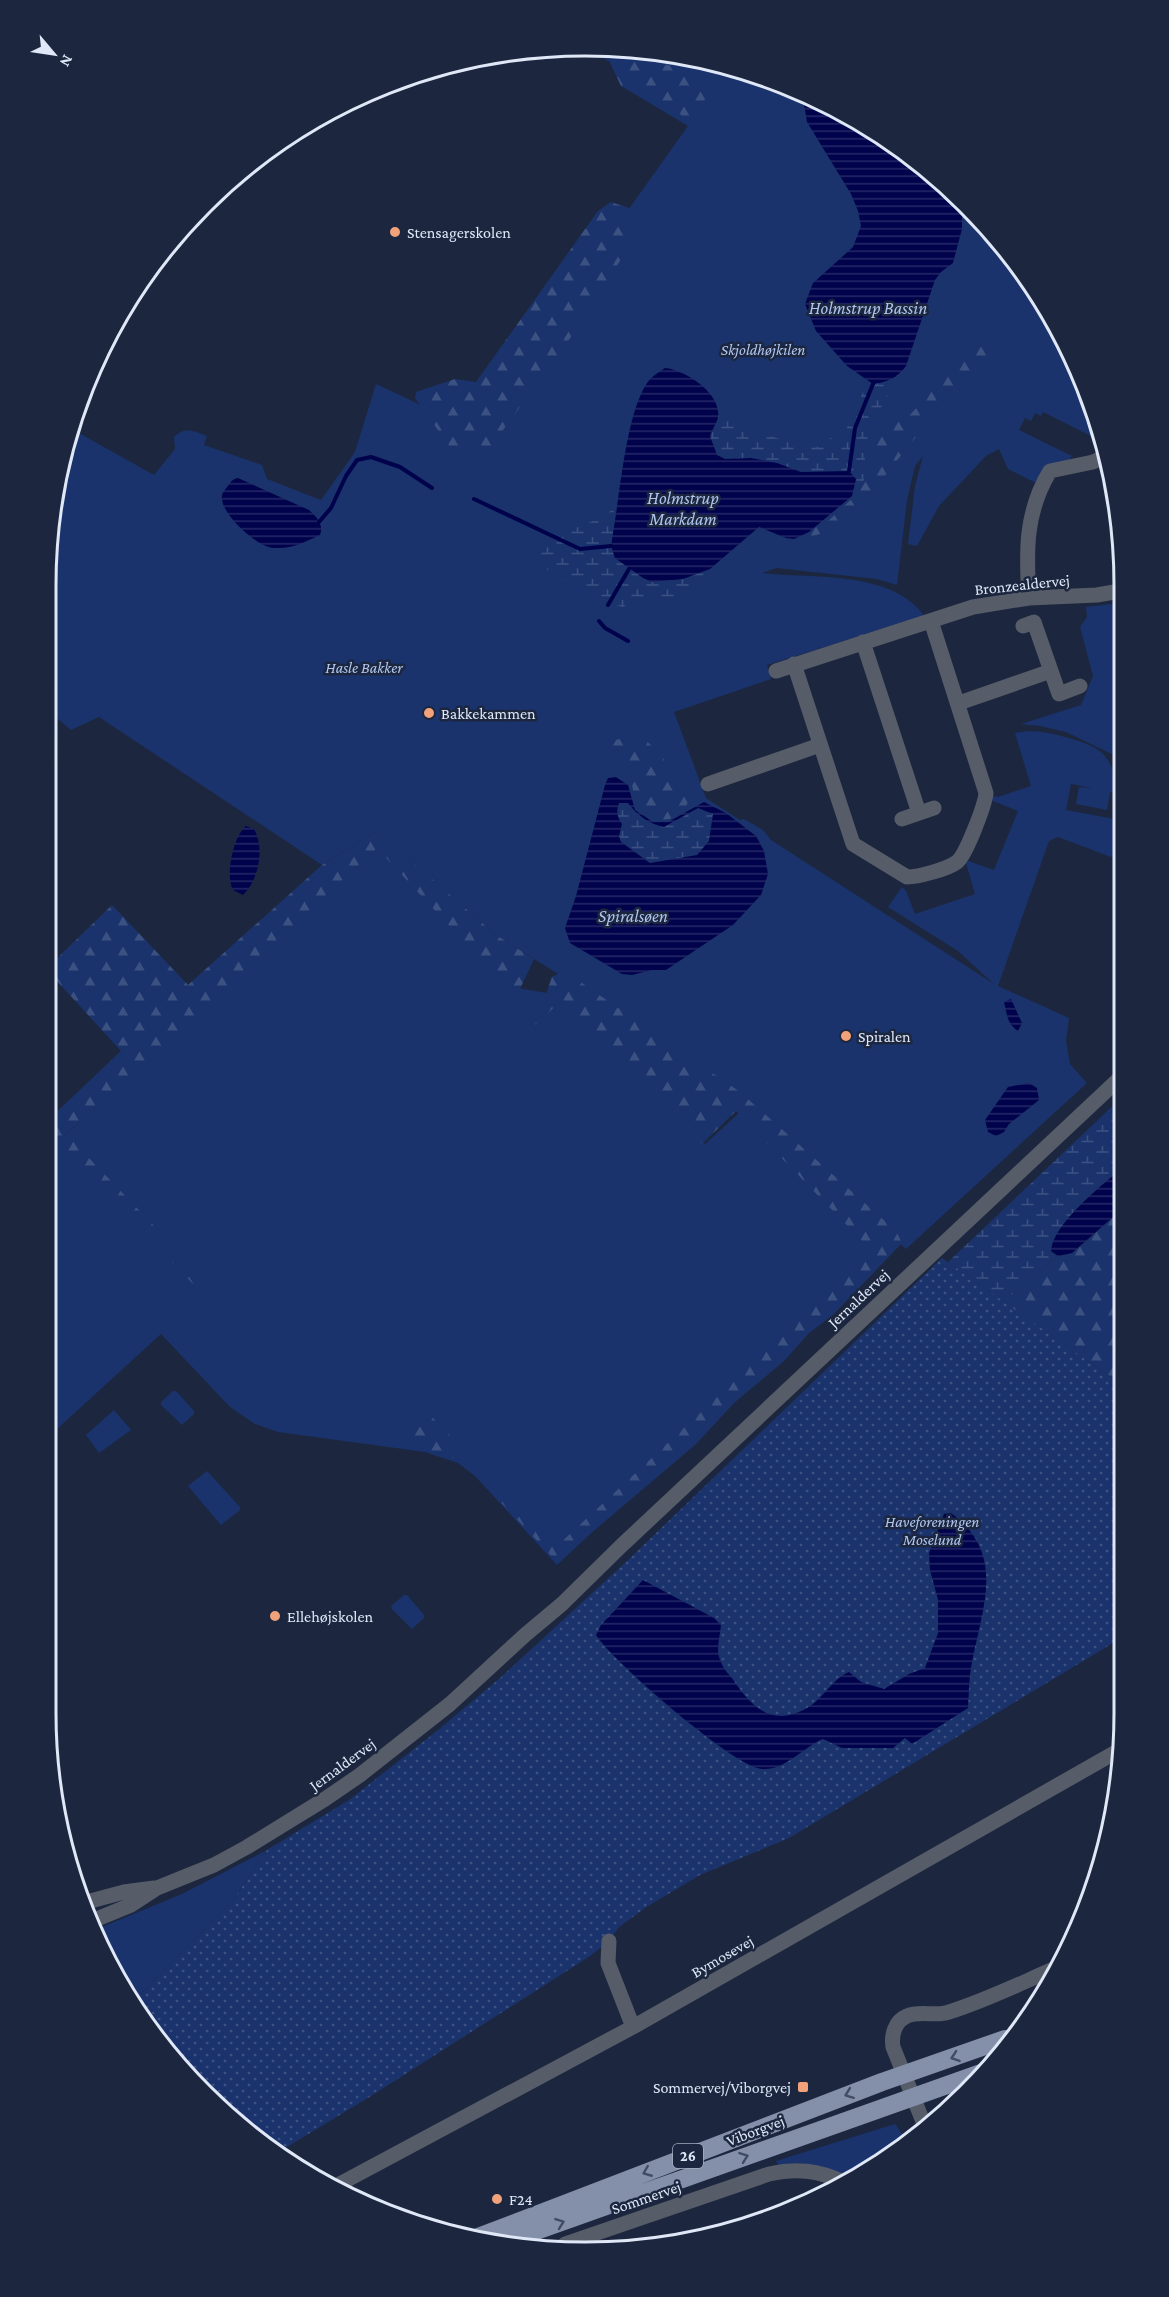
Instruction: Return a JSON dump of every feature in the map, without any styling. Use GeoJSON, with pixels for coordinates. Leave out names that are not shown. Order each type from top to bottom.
{"type":"FeatureCollection","features":[{"type":"Feature","properties":{"kind":"main road","name":"Viborgvej"},"geometry":{"type":"LineString","coordinates":[[492,2233],[904,2074],[999,2041]]}},
{"type":"Feature","properties":{"kind":"main road","name":"Viborgvej"},"geometry":{"type":"LineString","coordinates":[[518,2237],[967,2078]]}},
{"type":"Feature","properties":{"kind":"street"},"geometry":{"type":"LineString","coordinates":[[1029,598],[1027,555],[1029,522],[1039,488],[1050,471],[1098,460]]}},
{"type":"Feature","properties":{"kind":"street","name":"Bronzealdervej"},"geometry":{"type":"LineString","coordinates":[[776,670],[973,607],[1029,598],[1114,592]]}},
{"type":"Feature","properties":{"kind":"street"},"geometry":{"type":"LineString","coordinates":[[794,664],[851,841],[855,847],[907,877],[950,866],[962,857],[986,797],[959,703],[931,621]]}},
{"type":"Feature","properties":{"kind":"street"},"geometry":{"type":"LineString","coordinates":[[1023,626],[1034,622],[1059,694],[1080,686]]}},
{"type":"Feature","properties":{"kind":"street"},"geometry":{"type":"LineString","coordinates":[[863,642],[919,813]]}},
{"type":"Feature","properties":{"kind":"street"},"geometry":{"type":"LineString","coordinates":[[959,703],[1051,671]]}},
{"type":"Feature","properties":{"kind":"street"},"geometry":{"type":"LineString","coordinates":[[708,784],[820,745]]}},
{"type":"Feature","properties":{"kind":"street"},"geometry":{"type":"LineString","coordinates":[[902,819],[934,808]]}},
{"type":"Feature","properties":{"kind":"street","name":"Jernaldervej"},"geometry":{"type":"LineString","coordinates":[[98,1919],[131,1905],[157,1888],[214,1865],[264,1838],[376,1763],[450,1704],[525,1635],[570,1583],[620,1547],[1114,1084]]}},
{"type":"Feature","properties":{"kind":"street","name":"Bymosevej"},"geometry":{"type":"LineString","coordinates":[[342,2183],[633,2027],[1111,1755]]}},
{"type":"Feature","properties":{"kind":"street","name":"Jernaldervej"},"geometry":{"type":"LineString","coordinates":[[91,1902],[124,1892],[157,1888]]}},
{"type":"Feature","properties":{"kind":"street"},"geometry":{"type":"LineString","coordinates":[[609,1941],[608,1963],[633,2027]]}},
{"type":"Feature","properties":{"kind":"street"},"geometry":{"type":"LineString","coordinates":[[922,2119],[892,2040],[899,2022],[917,2013],[946,2013],[1045,1972]]}},
{"type":"Feature","properties":{"kind":"street","name":"Sommervej"},"geometry":{"type":"LineString","coordinates":[[573,2241],[780,2171],[816,2171],[834,2179]]}},
{"type":"Feature","properties":{"kind":"green space"},"geometry":{"type":"Polygon","coordinates":[[[600,56],[654,60],[688,66],[755,84],[787,96],[849,126],[907,165],[959,210],[1004,262],[1024,291],[1059,351],[1073,382],[1091,436],[1043,412],[1041,416],[1035,413],[1031,421],[1025,418],[1019,430],[1072,456],[1068,462],[1048,468],[1036,483],[1008,469],[999,449],[986,456],[939,506],[917,546],[908,544],[915,486],[923,456],[915,466],[907,500],[897,585],[877,579],[776,568],[762,573],[827,577],[872,584],[910,601],[924,616],[767,665],[771,679],[674,712],[706,798],[740,820],[744,819],[763,830],[771,840],[994,984],[958,951],[888,907],[902,887],[906,891],[915,914],[975,894],[966,863],[968,861],[994,870],[1018,811],[991,800],[993,796],[998,797],[1031,786],[1015,733],[1040,732],[1075,740],[1090,745],[1103,754],[1110,763],[1114,773],[1114,793],[1110,792],[1107,810],[1076,804],[1079,787],[1092,788],[1071,784],[1066,810],[1114,819],[1114,856],[1111,857],[1058,837],[1049,841],[998,986],[1069,1018],[1066,1041],[1070,1064],[1087,1083],[906,1249],[724,1088],[622,1014],[496,935],[377,831],[322,865],[99,717],[71,730],[56,717],[57,550],[66,481],[78,433],[154,475],[175,449],[174,437],[182,432],[194,431],[207,436],[204,445],[262,465],[267,479],[321,500],[355,452],[376,384],[472,429],[688,126],[621,86],[610,62],[600,56]]]}},
{"type":"Feature","properties":{"kind":"green space"},"geometry":{"type":"Polygon","coordinates":[[[637,59],[675,67],[707,84],[707,94],[699,108],[686,118],[662,103],[621,86],[610,62],[637,59]]]}},
{"type":"Feature","properties":{"kind":"green space"},"geometry":{"type":"Polygon","coordinates":[[[611,202],[629,208],[626,222],[639,229],[642,235],[630,245],[576,330],[490,448],[452,450],[415,398],[416,392],[455,379],[476,382],[598,211],[611,202]]]}},
{"type":"Feature","properties":{"kind":"green space"},"geometry":{"type":"Polygon","coordinates":[[[1015,338],[932,417],[862,504],[825,532],[777,549],[761,536],[786,542],[827,522],[857,494],[867,479],[877,431],[907,418],[936,387],[959,355],[985,344],[1015,338]]]}},
{"type":"Feature","properties":{"kind":"green space"},"geometry":{"type":"Polygon","coordinates":[[[898,375],[869,434],[865,450],[864,478],[854,496],[852,496],[856,479],[842,471],[804,472],[759,460],[724,458],[714,450],[710,436],[718,419],[715,405],[743,429],[819,447],[830,438],[841,441],[846,436],[847,428],[868,381],[880,383],[898,375]]]}},
{"type":"Feature","properties":{"kind":"green space"},"geometry":{"type":"Polygon","coordinates":[[[618,504],[613,533],[615,558],[643,578],[683,579],[710,569],[667,604],[644,598],[623,607],[567,582],[540,563],[537,555],[554,538],[599,518],[618,504]]]}},
{"type":"Feature","properties":{"kind":"green space"},"geometry":{"type":"Polygon","coordinates":[[[1114,604],[1114,755],[1066,732],[1021,724],[1081,705],[1093,676],[1080,627],[1087,617],[1086,607],[1114,604]]]}},
{"type":"Feature","properties":{"kind":"green space"},"geometry":{"type":"Polygon","coordinates":[[[643,738],[663,756],[667,775],[676,778],[689,798],[686,808],[669,819],[655,818],[642,810],[633,791],[631,769],[618,759],[612,747],[616,740],[643,738]]]}},
{"type":"Feature","properties":{"kind":"green space"},"geometry":{"type":"Polygon","coordinates":[[[619,803],[628,803],[653,824],[664,827],[698,808],[713,814],[709,841],[698,855],[650,863],[621,842],[619,836],[622,824],[618,814],[619,803]]]}},
{"type":"Feature","properties":{"kind":"green space"},"geometry":{"type":"Polygon","coordinates":[[[377,831],[496,935],[534,959],[520,989],[504,985],[377,848],[66,1134],[201,1275],[193,1284],[58,1141],[56,1143],[56,1113],[121,1051],[56,980],[56,959],[112,905],[188,985],[322,865],[377,831]]]}},
{"type":"Feature","properties":{"kind":"green space"},"geometry":{"type":"Polygon","coordinates":[[[376,845],[511,987],[577,998],[705,1144],[739,1113],[890,1254],[557,1565],[475,1476],[458,1463],[425,1452],[278,1432],[255,1424],[230,1407],[161,1334],[56,1430],[56,1144],[376,845]]]}},
{"type":"Feature","properties":{"kind":"green space"},"geometry":{"type":"Polygon","coordinates":[[[560,973],[579,981],[740,1092],[896,1231],[902,1243],[834,1314],[809,1333],[784,1361],[734,1403],[696,1444],[557,1562],[466,1465],[455,1458],[419,1449],[411,1435],[417,1426],[432,1417],[556,1547],[873,1252],[736,1111],[702,1144],[595,1037],[563,999],[535,1025],[552,977],[560,973]]]}},
{"type":"Feature","properties":{"kind":"green space"},"geometry":{"type":"Polygon","coordinates":[[[1114,1105],[1114,1175],[1068,1218],[1060,1229],[1051,1251],[1058,1256],[1003,1302],[948,1262],[1114,1105]]]}},
{"type":"Feature","properties":{"kind":"green space"},"geometry":{"type":"Polygon","coordinates":[[[1114,1216],[1114,1378],[1003,1302],[1058,1256],[1072,1253],[1114,1216]]]}},
{"type":"Feature","properties":{"kind":"green space","name":"Haveforeningen Moselund"},"geometry":{"type":"Polygon","coordinates":[[[942,1258],[1114,1378],[1114,1642],[789,1838],[700,1875],[648,1906],[619,1927],[609,1941],[590,1956],[285,2148],[262,2132],[210,2087],[165,2035],[139,1996],[233,1900],[267,1850],[349,1800],[438,1730],[500,1678],[627,1561],[942,1258]]]}},
{"type":"Feature","properties":{"kind":"green space"},"geometry":{"type":"Polygon","coordinates":[[[176,1391],[194,1411],[194,1414],[182,1425],[161,1405],[161,1402],[176,1391]]]}},
{"type":"Feature","properties":{"kind":"green space"},"geometry":{"type":"Polygon","coordinates":[[[114,1410],[131,1430],[99,1453],[86,1435],[114,1410]]]}},
{"type":"Feature","properties":{"kind":"green space"},"geometry":{"type":"Polygon","coordinates":[[[207,1471],[240,1507],[240,1510],[221,1525],[188,1486],[207,1471]]]}},
{"type":"Feature","properties":{"kind":"green space"},"geometry":{"type":"Polygon","coordinates":[[[407,1595],[424,1615],[424,1618],[412,1629],[391,1606],[407,1595]]]}},
{"type":"Feature","properties":{"kind":"green space"},"geometry":{"type":"Polygon","coordinates":[[[267,1850],[233,1900],[139,1996],[126,1977],[101,1927],[182,1894],[267,1850]]]}},
{"type":"Feature","properties":{"kind":"green space"},"geometry":{"type":"Polygon","coordinates":[[[895,2124],[903,2135],[842,2175],[814,2165],[797,2163],[778,2165],[776,2161],[895,2124]]]}},
{"type":"Feature","properties":{"kind":"water","name":"Holmstrup Bassin"},"geometry":{"type":"Polygon","coordinates":[[[804,104],[849,126],[907,165],[962,213],[962,229],[953,263],[935,280],[906,366],[892,379],[883,382],[873,384],[847,366],[816,331],[805,304],[813,283],[853,247],[861,226],[851,194],[807,122],[804,104]]]}},
{"type":"Feature","properties":{"kind":"water","name":"Holmstrup Markdam"},"geometry":{"type":"Polygon","coordinates":[[[665,368],[692,378],[714,400],[718,409],[718,418],[710,436],[717,455],[725,459],[751,458],[777,463],[801,472],[849,471],[856,479],[852,496],[809,532],[794,539],[759,527],[710,569],[683,579],[652,582],[643,578],[615,558],[611,546],[625,455],[634,414],[647,383],[665,368]]]}},
{"type":"Feature","properties":{"kind":"water"},"geometry":{"type":"Polygon","coordinates":[[[238,478],[309,510],[319,521],[320,535],[298,545],[281,548],[268,547],[251,537],[228,514],[222,499],[225,490],[234,479],[238,478]]]}},
{"type":"Feature","properties":{"kind":"water","name":"Spiralsøen"},"geometry":{"type":"Polygon","coordinates":[[[616,777],[628,785],[635,810],[653,822],[668,822],[704,802],[726,813],[756,836],[764,851],[768,874],[761,895],[733,925],[666,970],[652,970],[632,975],[622,974],[570,943],[565,928],[608,778],[616,777]],[[619,803],[618,817],[622,824],[619,836],[621,842],[650,863],[697,855],[709,841],[713,814],[698,808],[664,827],[644,818],[628,803],[619,803]]]}},
{"type":"Feature","properties":{"kind":"water"},"geometry":{"type":"Polygon","coordinates":[[[246,826],[254,829],[260,854],[253,881],[243,895],[233,890],[230,867],[237,838],[246,826]]]}},
{"type":"Feature","properties":{"kind":"water"},"geometry":{"type":"Polygon","coordinates":[[[1011,999],[1022,1023],[1018,1031],[1010,1022],[1004,1002],[1011,999]]]}},
{"type":"Feature","properties":{"kind":"water"},"geometry":{"type":"Polygon","coordinates":[[[1029,1083],[1037,1088],[1039,1100],[1009,1124],[1004,1132],[996,1136],[988,1132],[985,1120],[1008,1087],[1029,1083]]]}},
{"type":"Feature","properties":{"kind":"water"},"geometry":{"type":"Polygon","coordinates":[[[1114,1175],[1114,1216],[1072,1253],[1058,1256],[1051,1251],[1054,1240],[1068,1218],[1114,1175]]]}},
{"type":"Feature","properties":{"kind":"water"},"geometry":{"type":"Polygon","coordinates":[[[951,1513],[968,1529],[979,1545],[985,1563],[985,1601],[971,1668],[968,1708],[912,1744],[905,1738],[893,1748],[842,1748],[823,1739],[778,1766],[762,1769],[748,1764],[727,1751],[674,1711],[624,1666],[596,1635],[601,1625],[643,1580],[714,1618],[721,1625],[718,1648],[722,1665],[749,1700],[765,1712],[784,1716],[807,1708],[838,1679],[849,1672],[861,1682],[884,1689],[909,1674],[925,1668],[938,1633],[938,1600],[930,1570],[929,1553],[944,1514],[951,1513]]]}},
{"type":"Feature","properties":{"kind":"waterway"},"geometry":{"type":"LineString","coordinates":[[849,471],[855,428],[873,384]]}},
{"type":"Feature","properties":{"kind":"waterway"},"geometry":{"type":"LineString","coordinates":[[319,522],[331,508],[346,476],[357,460],[371,457],[400,467],[432,488]]}},
{"type":"Feature","properties":{"kind":"waterway"},"geometry":{"type":"LineString","coordinates":[[474,499],[580,549],[611,546]]}},
{"type":"Feature","properties":{"kind":"waterway"},"geometry":{"type":"LineString","coordinates":[[608,605],[629,569]]}},
{"type":"Feature","properties":{"kind":"waterway"},"geometry":{"type":"LineString","coordinates":[[599,621],[605,628],[628,641]]}},
{"type":"Feature","properties":{"kind":"place","name":"Stensagerskolen"},"geometry":{"type":"Point","coordinates":[395,232]}},
{"type":"Feature","properties":{"kind":"place","name":"Bakkekammen"},"geometry":{"type":"Point","coordinates":[429,713]}},
{"type":"Feature","properties":{"kind":"place","name":"Spiralen"},"geometry":{"type":"Point","coordinates":[846,1036]}},
{"type":"Feature","properties":{"kind":"place","name":"Ellehøjskolen"},"geometry":{"type":"Point","coordinates":[275,1616]}},
{"type":"Feature","properties":{"kind":"place","name":"Sommervej/Viborgvej"},"geometry":{"type":"Point","coordinates":[803,2087]}},
{"type":"Feature","properties":{"kind":"place","name":"F24"},"geometry":{"type":"Point","coordinates":[497,2199]}},
{"type":"Feature","properties":{"kind":"park label","name":"Skjoldhøjkilen"},"geometry":{"type":"Point","coordinates":[763,349]}},
{"type":"Feature","properties":{"kind":"park label","name":"Hasle Bakker"},"geometry":{"type":"Point","coordinates":[364,667]}}]}
